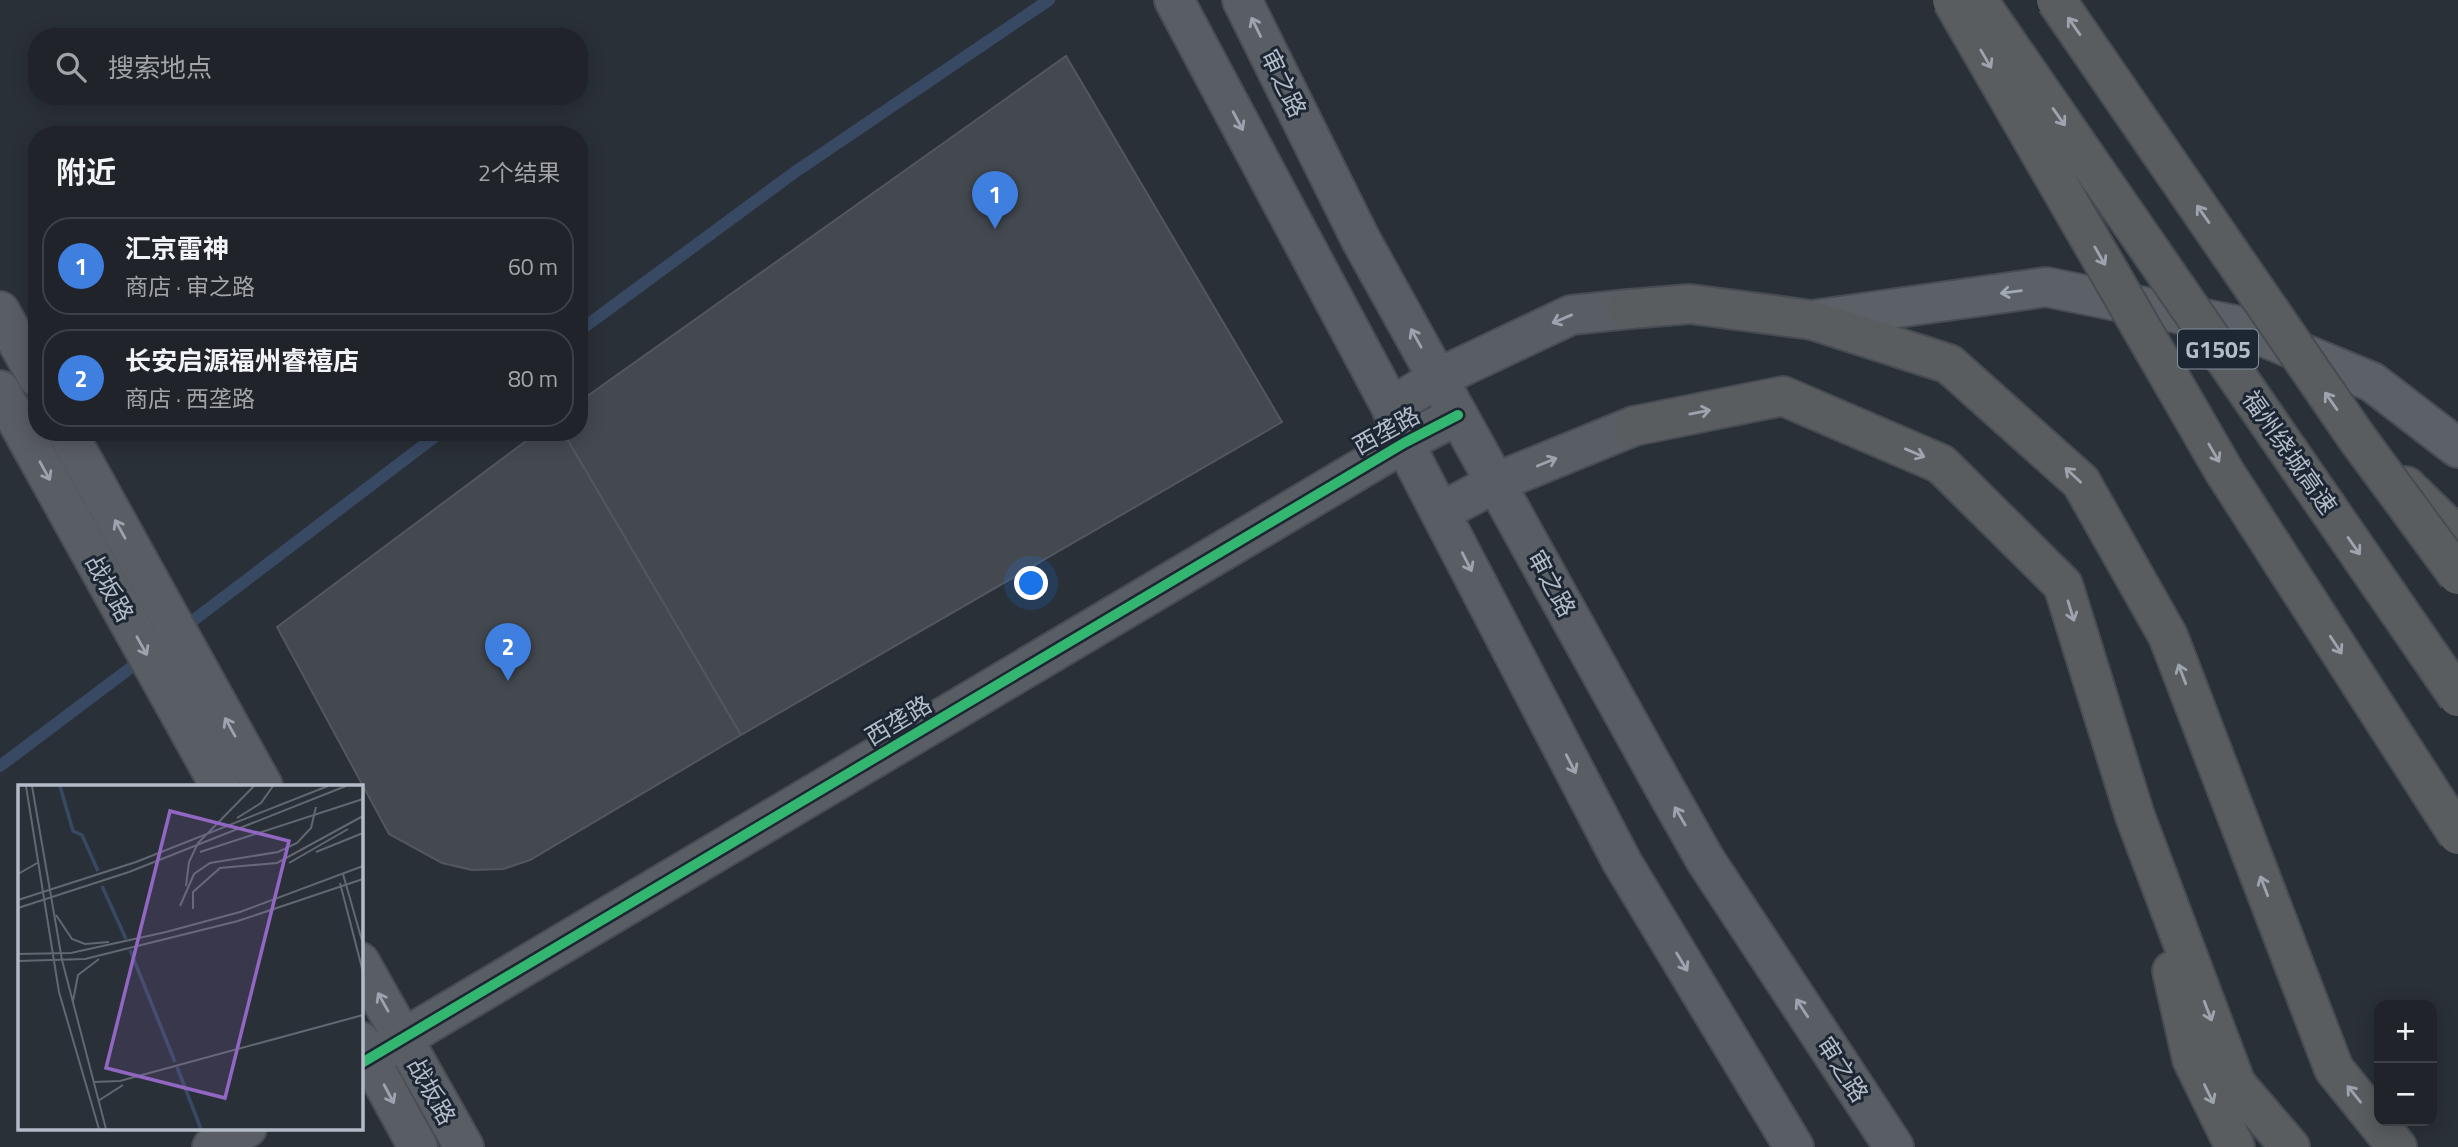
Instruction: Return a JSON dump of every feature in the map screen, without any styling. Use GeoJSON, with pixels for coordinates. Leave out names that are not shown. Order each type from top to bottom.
{"type":"FeatureCollection","features":[{"type":"Feature","properties":{"kind":"highway"},"geometry":{"type":"LineString","coordinates":[[1952,0],[2224,471],[2458,835]]}},
{"type":"Feature","properties":{"kind":"highway","name":"福州绕城高速"},"geometry":{"type":"LineString","coordinates":[[1978,0],[2458,697]]}},
{"type":"Feature","properties":{"kind":"highway","name":"G1505"},"geometry":{"type":"LineString","coordinates":[[2056,0],[2357,438],[2458,575]]}},
{"type":"Feature","properties":{"kind":"highway"},"geometry":{"type":"LineString","coordinates":[[1629,309],[1690,304],[1812,320],[1949,364],[2081,482],[2168,636],[2334,1069],[2397,1147]]}},
{"type":"Feature","properties":{"kind":"highway"},"geometry":{"type":"LineString","coordinates":[[1634,426],[1783,396],[1941,464],[2063,585],[2135,816],[2236,1084],[2290,1147]]}},
{"type":"Feature","properties":{"kind":"highway"},"geometry":{"type":"LineString","coordinates":[[2357,438],[2458,537]]}},
{"type":"Feature","properties":{"kind":"highway"},"geometry":{"type":"LineString","coordinates":[[2357,438],[2458,561]]}},
{"type":"Feature","properties":{"kind":"highway"},"geometry":{"type":"LineString","coordinates":[[2135,816],[2192,1059],[2235,1147]]}},
{"type":"Feature","properties":{"kind":"main road","name":"审之路"},"geometry":{"type":"LineString","coordinates":[[1242,0],[1362,240],[1706,861],[1894,1147]]}},
{"type":"Feature","properties":{"kind":"main road"},"geometry":{"type":"LineString","coordinates":[[1178,9],[1391,407],[1404,443],[1622,862],[1794,1147]]}},
{"type":"Feature","properties":{"kind":"main road"},"geometry":{"type":"LineString","coordinates":[[1812,320],[2046,287],[2235,325],[2372,382],[2458,448]]}},
{"type":"Feature","properties":{"kind":"main road"},"geometry":{"type":"LineString","coordinates":[[1391,407],[1438,377],[1571,315],[1629,309]]}},
{"type":"Feature","properties":{"kind":"main road"},"geometry":{"type":"LineString","coordinates":[[0,311],[28,361]]}},
{"type":"Feature","properties":{"kind":"main road","name":"战坂路"},"geometry":{"type":"LineString","coordinates":[[0,390],[28,441]]}},
{"type":"Feature","properties":{"kind":"main road","name":"西垄路"},"geometry":{"type":"LineString","coordinates":[[364,1055],[404,1041],[1404,443],[1458,415]]}},
{"type":"Feature","properties":{"kind":"main road"},"geometry":{"type":"LineString","coordinates":[[1441,512],[1497,482],[1634,426]]}},
{"type":"Feature","properties":{"kind":"main road","name":"战坂路"},"geometry":{"type":"LineString","coordinates":[[28,441],[219,785]]}},
{"type":"Feature","properties":{"kind":"main road","name":"战坂路"},"geometry":{"type":"LineString","coordinates":[[72,441],[262,785]]}},
{"type":"Feature","properties":{"kind":"main road","name":"战坂路"},"geometry":{"type":"LineString","coordinates":[[362,966],[464,1147]]}},
{"type":"Feature","properties":{"kind":"main road","name":"战坂路"},"geometry":{"type":"LineString","coordinates":[[364,1055],[418,1147]]}},
{"type":"Feature","properties":{"kind":"main road"},"geometry":{"type":"LineString","coordinates":[[212,1147],[243,1130]]}},
{"type":"Feature","properties":{"kind":"building"},"geometry":{"type":"Polygon","coordinates":[[[1066,56],[1282,422],[741,735],[568,441],[588,441],[588,396],[1066,56]]]}},
{"type":"Feature","properties":{"kind":"building"},"geometry":{"type":"Polygon","coordinates":[[[526,441],[568,441],[741,735],[530,860],[503,869],[472,870],[442,863],[389,834],[277,627],[526,441]]]}},
{"type":"Feature","properties":{"kind":"waterway"},"geometry":{"type":"LineString","coordinates":[[588,324],[795,172],[1049,0]]}},
{"type":"Feature","properties":{"kind":"waterway"},"geometry":{"type":"LineString","coordinates":[[182,629],[429,441]]}},
{"type":"Feature","properties":{"kind":"waterway"},"geometry":{"type":"LineString","coordinates":[[0,766],[145,657]]}},
{"type":"Feature","properties":{"kind":"cycle path"},"geometry":{"type":"LineString","coordinates":[[362,1063],[1404,443],[1458,415]]}},
{"type":"Feature","properties":{"kind":"place","name":"汇京雷神"},"geometry":{"type":"Point","coordinates":[995,229]}},
{"type":"Feature","properties":{"kind":"place","name":"长安启源福州睿禧店"},"geometry":{"type":"Point","coordinates":[508,681]}}]}
